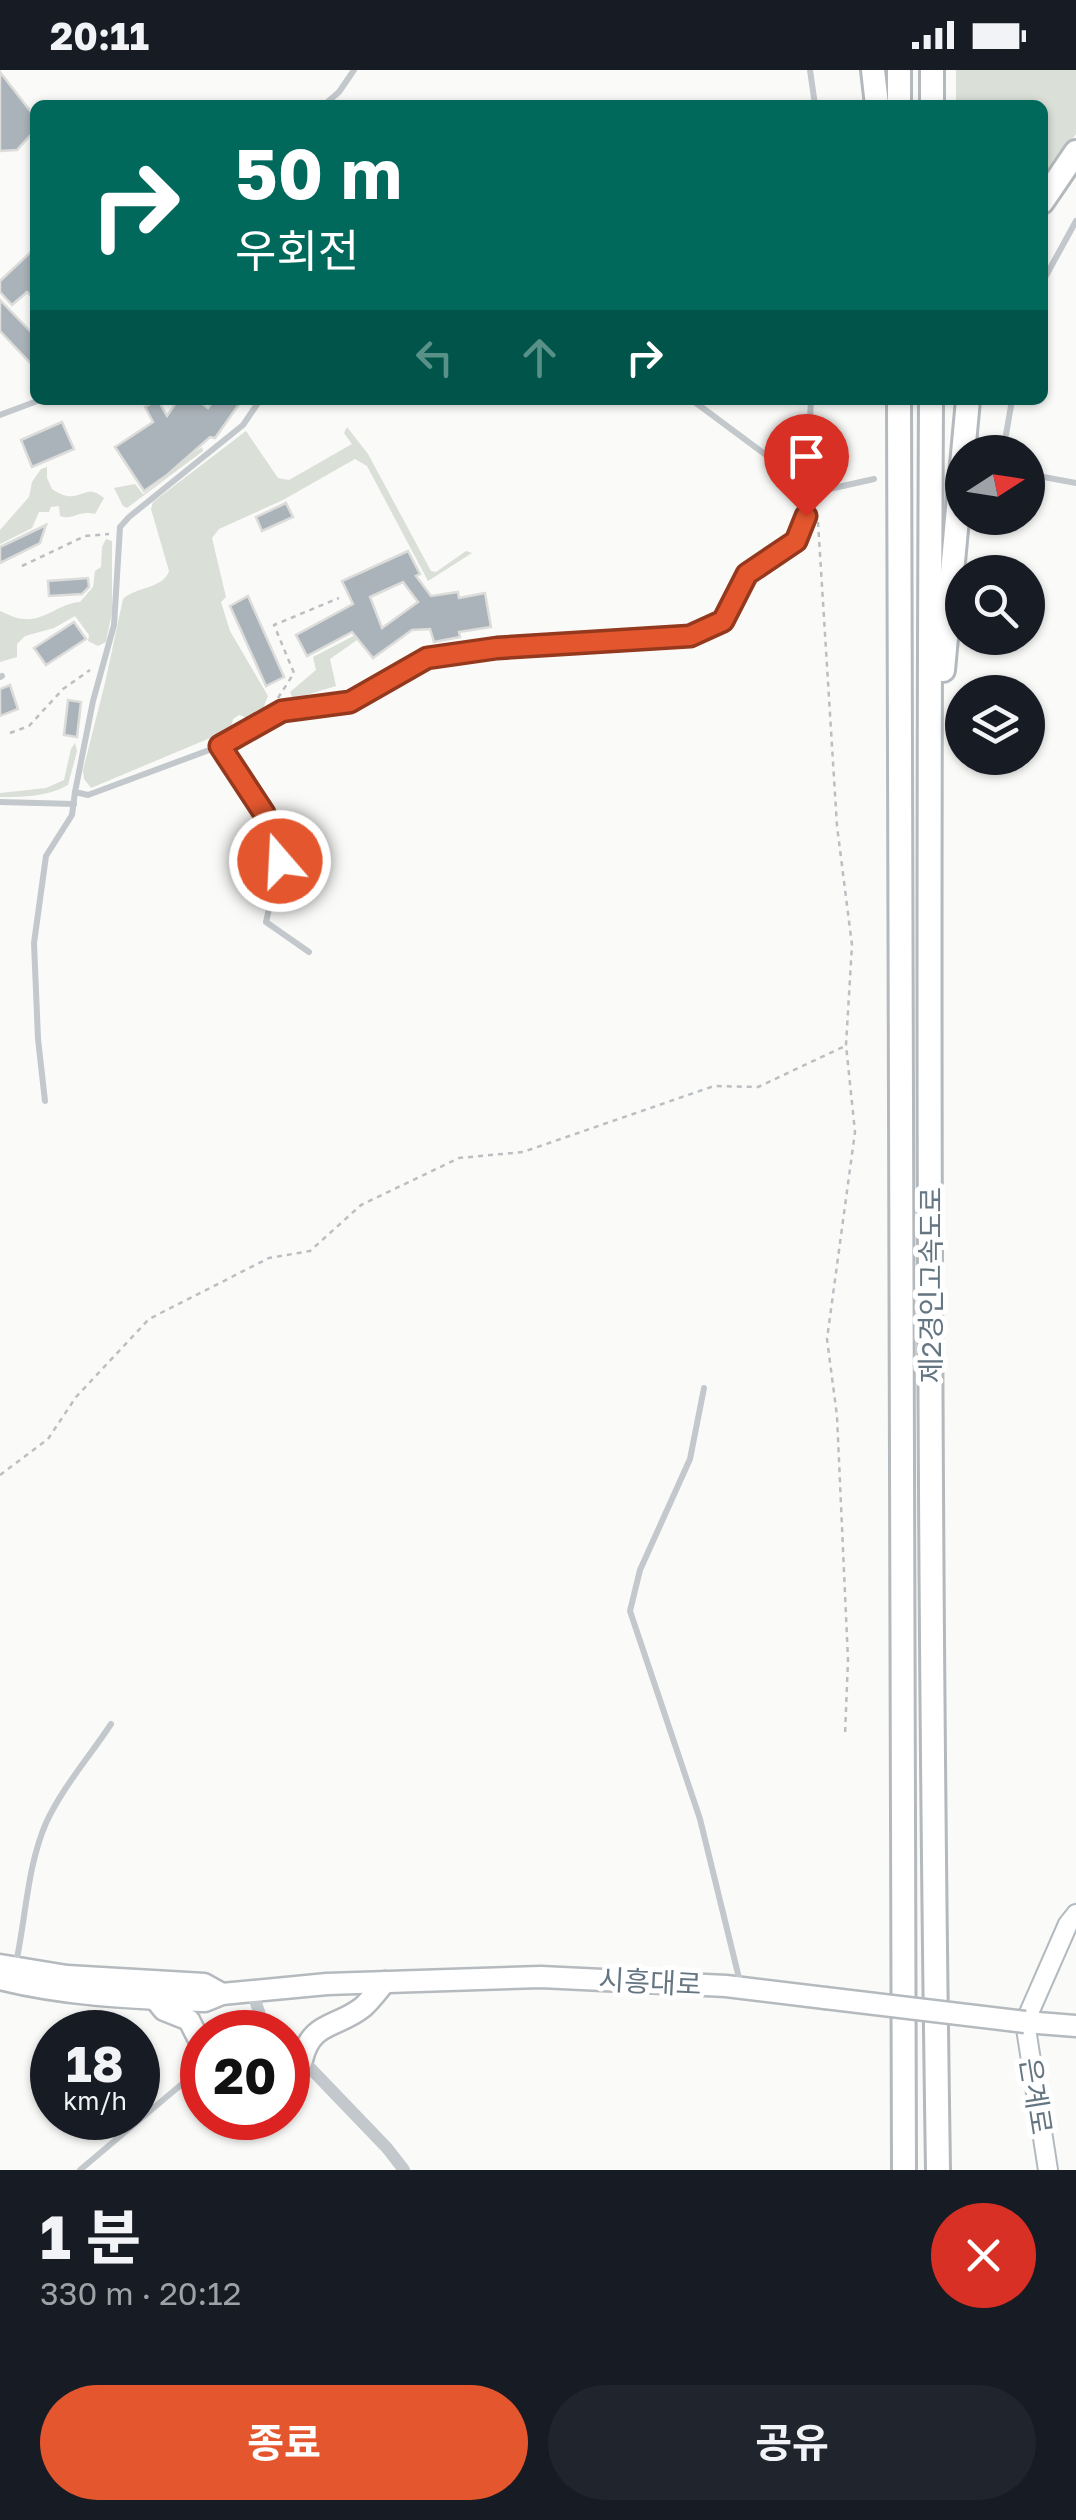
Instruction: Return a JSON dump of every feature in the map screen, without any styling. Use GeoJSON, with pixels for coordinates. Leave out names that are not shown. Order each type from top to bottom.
{"type":"FeatureCollection","features":[{"type":"Feature","properties":{"kind":"highway"},"geometry":{"type":"LineString","coordinates":[[873,70],[876,100]]}},
{"type":"Feature","properties":{"kind":"highway"},"geometry":{"type":"LineString","coordinates":[[899,70],[899,100]]}},
{"type":"Feature","properties":{"kind":"highway"},"geometry":{"type":"LineString","coordinates":[[932,70],[932,100]]}},
{"type":"Feature","properties":{"kind":"highway"},"geometry":{"type":"LineString","coordinates":[[1048,193],[1076,152]]}},
{"type":"Feature","properties":{"kind":"highway","name":"제2경인고속도로"},"geometry":{"type":"LineString","coordinates":[[899,405],[904,2170]]}},
{"type":"Feature","properties":{"kind":"highway","name":"제2경인고속도로"},"geometry":{"type":"LineString","coordinates":[[931,405],[929,838],[938,2170]]}},
{"type":"Feature","properties":{"kind":"highway"},"geometry":{"type":"LineString","coordinates":[[929,838],[967,405]]}},
{"type":"Feature","properties":{"kind":"main road","name":"시흥대로"},"geometry":{"type":"LineString","coordinates":[[5,1971],[204,1984],[222,1994]]}},
{"type":"Feature","properties":{"kind":"main road","name":"시흥대로"},"geometry":{"type":"LineString","coordinates":[[5,1971],[30,1986],[68,1992],[204,2001],[222,1994],[385,1982],[540,1977],[657,1982],[1076,2026]]}},
{"type":"Feature","properties":{"kind":"main road"},"geometry":{"type":"LineString","coordinates":[[310,2038],[360,2009],[385,1982]]}},
{"type":"Feature","properties":{"kind":"main road"},"geometry":{"type":"LineString","coordinates":[[156,1999],[164,2010],[180,2016]]}},
{"type":"Feature","properties":{"kind":"street"},"geometry":{"type":"LineString","coordinates":[[1025,2022],[1076,1914]]}},
{"type":"Feature","properties":{"kind":"street"},"geometry":{"type":"LineString","coordinates":[[252,1991],[259,2010]]}},
{"type":"Feature","properties":{"kind":"street","name":"은계로"},"geometry":{"type":"LineString","coordinates":[[1025,2022],[1048,2170]]}},
{"type":"Feature","properties":{"kind":"street"},"geometry":{"type":"LineString","coordinates":[[310,2068],[404,2170]]}},
{"type":"Feature","properties":{"kind":"lane"},"geometry":{"type":"LineString","coordinates":[[329,100],[354,70]]}},
{"type":"Feature","properties":{"kind":"lane"},"geometry":{"type":"LineString","coordinates":[[810,70],[814,100]]}},
{"type":"Feature","properties":{"kind":"lane"},"geometry":{"type":"LineString","coordinates":[[1048,272],[1076,221]]}},
{"type":"Feature","properties":{"kind":"lane"},"geometry":{"type":"LineString","coordinates":[[0,415],[30,404]]}},
{"type":"Feature","properties":{"kind":"lane"},"geometry":{"type":"LineString","coordinates":[[45,1101],[34,942],[46,856],[72,815],[93,702],[114,625],[120,527],[243,426],[257,405]]}},
{"type":"Feature","properties":{"kind":"lane"},"geometry":{"type":"LineString","coordinates":[[699,405],[816,492],[874,479]]}},
{"type":"Feature","properties":{"kind":"lane"},"geometry":{"type":"LineString","coordinates":[[75,792],[88,796],[220,746],[279,712],[350,702],[427,658],[497,648],[690,636],[723,621],[747,574],[796,541],[816,492],[808,457],[811,405]]}},
{"type":"Feature","properties":{"kind":"lane"},"geometry":{"type":"LineString","coordinates":[[1005,435],[1011,405]]}},
{"type":"Feature","properties":{"kind":"lane"},"geometry":{"type":"LineString","coordinates":[[1045,477],[1076,483]]}},
{"type":"Feature","properties":{"kind":"lane"},"geometry":{"type":"LineString","coordinates":[[220,746],[264,813],[280,861],[266,922],[309,952]]}},
{"type":"Feature","properties":{"kind":"lane"},"geometry":{"type":"LineString","coordinates":[[0,802],[74,804]]}},
{"type":"Feature","properties":{"kind":"lane"},"geometry":{"type":"LineString","coordinates":[[704,1388],[690,1458],[640,1570],[630,1611],[700,1819],[742,1988]]}},
{"type":"Feature","properties":{"kind":"lane"},"geometry":{"type":"LineString","coordinates":[[5,1971],[24,1926],[31,1874],[45,1825],[112,1724]]}},
{"type":"Feature","properties":{"kind":"lane"},"geometry":{"type":"LineString","coordinates":[[80,2170],[180,2086]]}},
{"type":"Feature","properties":{"kind":"path"},"geometry":{"type":"LineString","coordinates":[[816,492],[837,826],[852,946],[846,1045],[855,1132],[827,1339],[840,1472],[848,1660],[846,1735]]}},
{"type":"Feature","properties":{"kind":"path"},"geometry":{"type":"LineString","coordinates":[[22,566],[85,536],[120,534]]}},
{"type":"Feature","properties":{"kind":"path"},"geometry":{"type":"LineString","coordinates":[[279,712],[275,702],[294,672],[274,625],[339,598]]}},
{"type":"Feature","properties":{"kind":"path"},"geometry":{"type":"LineString","coordinates":[[10,732],[30,726],[64,689],[106,658]]}},
{"type":"Feature","properties":{"kind":"path"},"geometry":{"type":"LineString","coordinates":[[0,1475],[48,1440],[76,1396],[149,1319],[269,1258],[310,1251],[361,1205],[459,1158],[523,1152],[714,1086],[758,1087],[846,1045]]}},
{"type":"Feature","properties":{"kind":"shaded area"},"geometry":{"type":"Polygon","coordinates":[[[956,70],[1076,70],[1076,134],[1048,175],[1048,100],[956,100],[956,70]]]}},
{"type":"Feature","properties":{"kind":"shaded area"},"geometry":{"type":"Polygon","coordinates":[[[347,427],[368,454],[431,571],[436,572],[466,551],[472,553],[428,581],[367,466],[355,459],[283,500],[219,529],[212,538],[226,597],[221,602],[230,631],[268,696],[261,714],[250,719],[239,715],[222,733],[91,788],[83,770],[123,599],[161,581],[169,571],[151,509],[153,502],[246,431],[278,478],[289,480],[352,444],[344,433],[347,427]]]}},
{"type":"Feature","properties":{"kind":"shaded area"},"geometry":{"type":"Polygon","coordinates":[[[202,447],[203,451],[127,508],[123,506],[114,488],[135,484],[143,494],[169,475],[158,457],[169,450],[180,463],[202,447]]]}},
{"type":"Feature","properties":{"kind":"shaded area"},"geometry":{"type":"Polygon","coordinates":[[[47,467],[47,478],[57,492],[73,496],[93,492],[104,498],[95,514],[65,517],[60,516],[59,506],[51,507],[49,512],[39,512],[32,528],[0,544],[0,530],[29,497],[32,482],[41,469],[47,467]]]}},
{"type":"Feature","properties":{"kind":"shaded area"},"geometry":{"type":"Polygon","coordinates":[[[106,539],[112,541],[112,612],[106,642],[98,646],[88,641],[89,635],[75,616],[54,628],[25,636],[17,644],[17,657],[0,662],[0,611],[32,619],[80,602],[93,587],[106,539]]]}},
{"type":"Feature","properties":{"kind":"shaded area"},"geometry":{"type":"Polygon","coordinates":[[[369,628],[330,659],[336,686],[293,699],[290,692],[316,670],[313,657],[369,628]]]}},
{"type":"Feature","properties":{"kind":"shaded area"},"geometry":{"type":"Polygon","coordinates":[[[75,743],[77,751],[68,785],[43,794],[0,797],[0,793],[46,788],[64,780],[75,743]]]}},
{"type":"Feature","properties":{"kind":"building"},"geometry":{"type":"Polygon","coordinates":[[[0,72],[30,111],[30,136],[17,150],[0,151],[0,72]]]}},
{"type":"Feature","properties":{"kind":"building"},"geometry":{"type":"Polygon","coordinates":[[[30,253],[30,295],[27,292],[12,305],[0,292],[0,281],[30,253]]]}},
{"type":"Feature","properties":{"kind":"building"},"geometry":{"type":"Polygon","coordinates":[[[0,300],[30,331],[30,363],[0,331],[0,300]]]}},
{"type":"Feature","properties":{"kind":"building"},"geometry":{"type":"Polygon","coordinates":[[[161,405],[167,416],[175,405],[208,408],[238,405],[215,438],[210,437],[144,491],[115,447],[153,422],[145,407],[161,405]]]}},
{"type":"Feature","properties":{"kind":"building"},"geometry":{"type":"Polygon","coordinates":[[[62,422],[74,449],[32,467],[21,440],[62,422]]]}},
{"type":"Feature","properties":{"kind":"building"},"geometry":{"type":"Polygon","coordinates":[[[286,503],[293,517],[262,531],[256,517],[286,503]]]}},
{"type":"Feature","properties":{"kind":"building"},"geometry":{"type":"Polygon","coordinates":[[[46,525],[40,543],[0,563],[0,547],[46,525]]]}},
{"type":"Feature","properties":{"kind":"building"},"geometry":{"type":"Polygon","coordinates":[[[408,551],[420,574],[416,576],[431,596],[458,592],[459,598],[485,593],[491,627],[459,632],[460,637],[434,642],[430,629],[412,630],[373,658],[352,632],[307,656],[296,635],[353,604],[342,581],[408,551]],[[403,582],[370,597],[382,628],[418,602],[403,582]]]}},
{"type":"Feature","properties":{"kind":"building"},"geometry":{"type":"Polygon","coordinates":[[[88,578],[89,587],[82,594],[49,596],[48,581],[88,578]]]}},
{"type":"Feature","properties":{"kind":"building"},"geometry":{"type":"Polygon","coordinates":[[[248,596],[284,677],[266,686],[230,606],[248,596]]]}},
{"type":"Feature","properties":{"kind":"building"},"geometry":{"type":"Polygon","coordinates":[[[74,622],[86,639],[46,665],[34,648],[74,622]]]}},
{"type":"Feature","properties":{"kind":"building"},"geometry":{"type":"Polygon","coordinates":[[[10,685],[18,709],[0,716],[0,689],[10,685]]]}},
{"type":"Feature","properties":{"kind":"building"},"geometry":{"type":"Polygon","coordinates":[[[68,700],[81,702],[77,737],[64,735],[68,700]]]}},
{"type":"Feature","properties":{"kind":"route"},"geometry":{"type":"LineString","coordinates":[[280,861],[264,813],[220,746],[282,711],[350,702],[427,658],[497,648],[690,636],[723,621],[747,574],[796,541],[806,516]]}}]}
